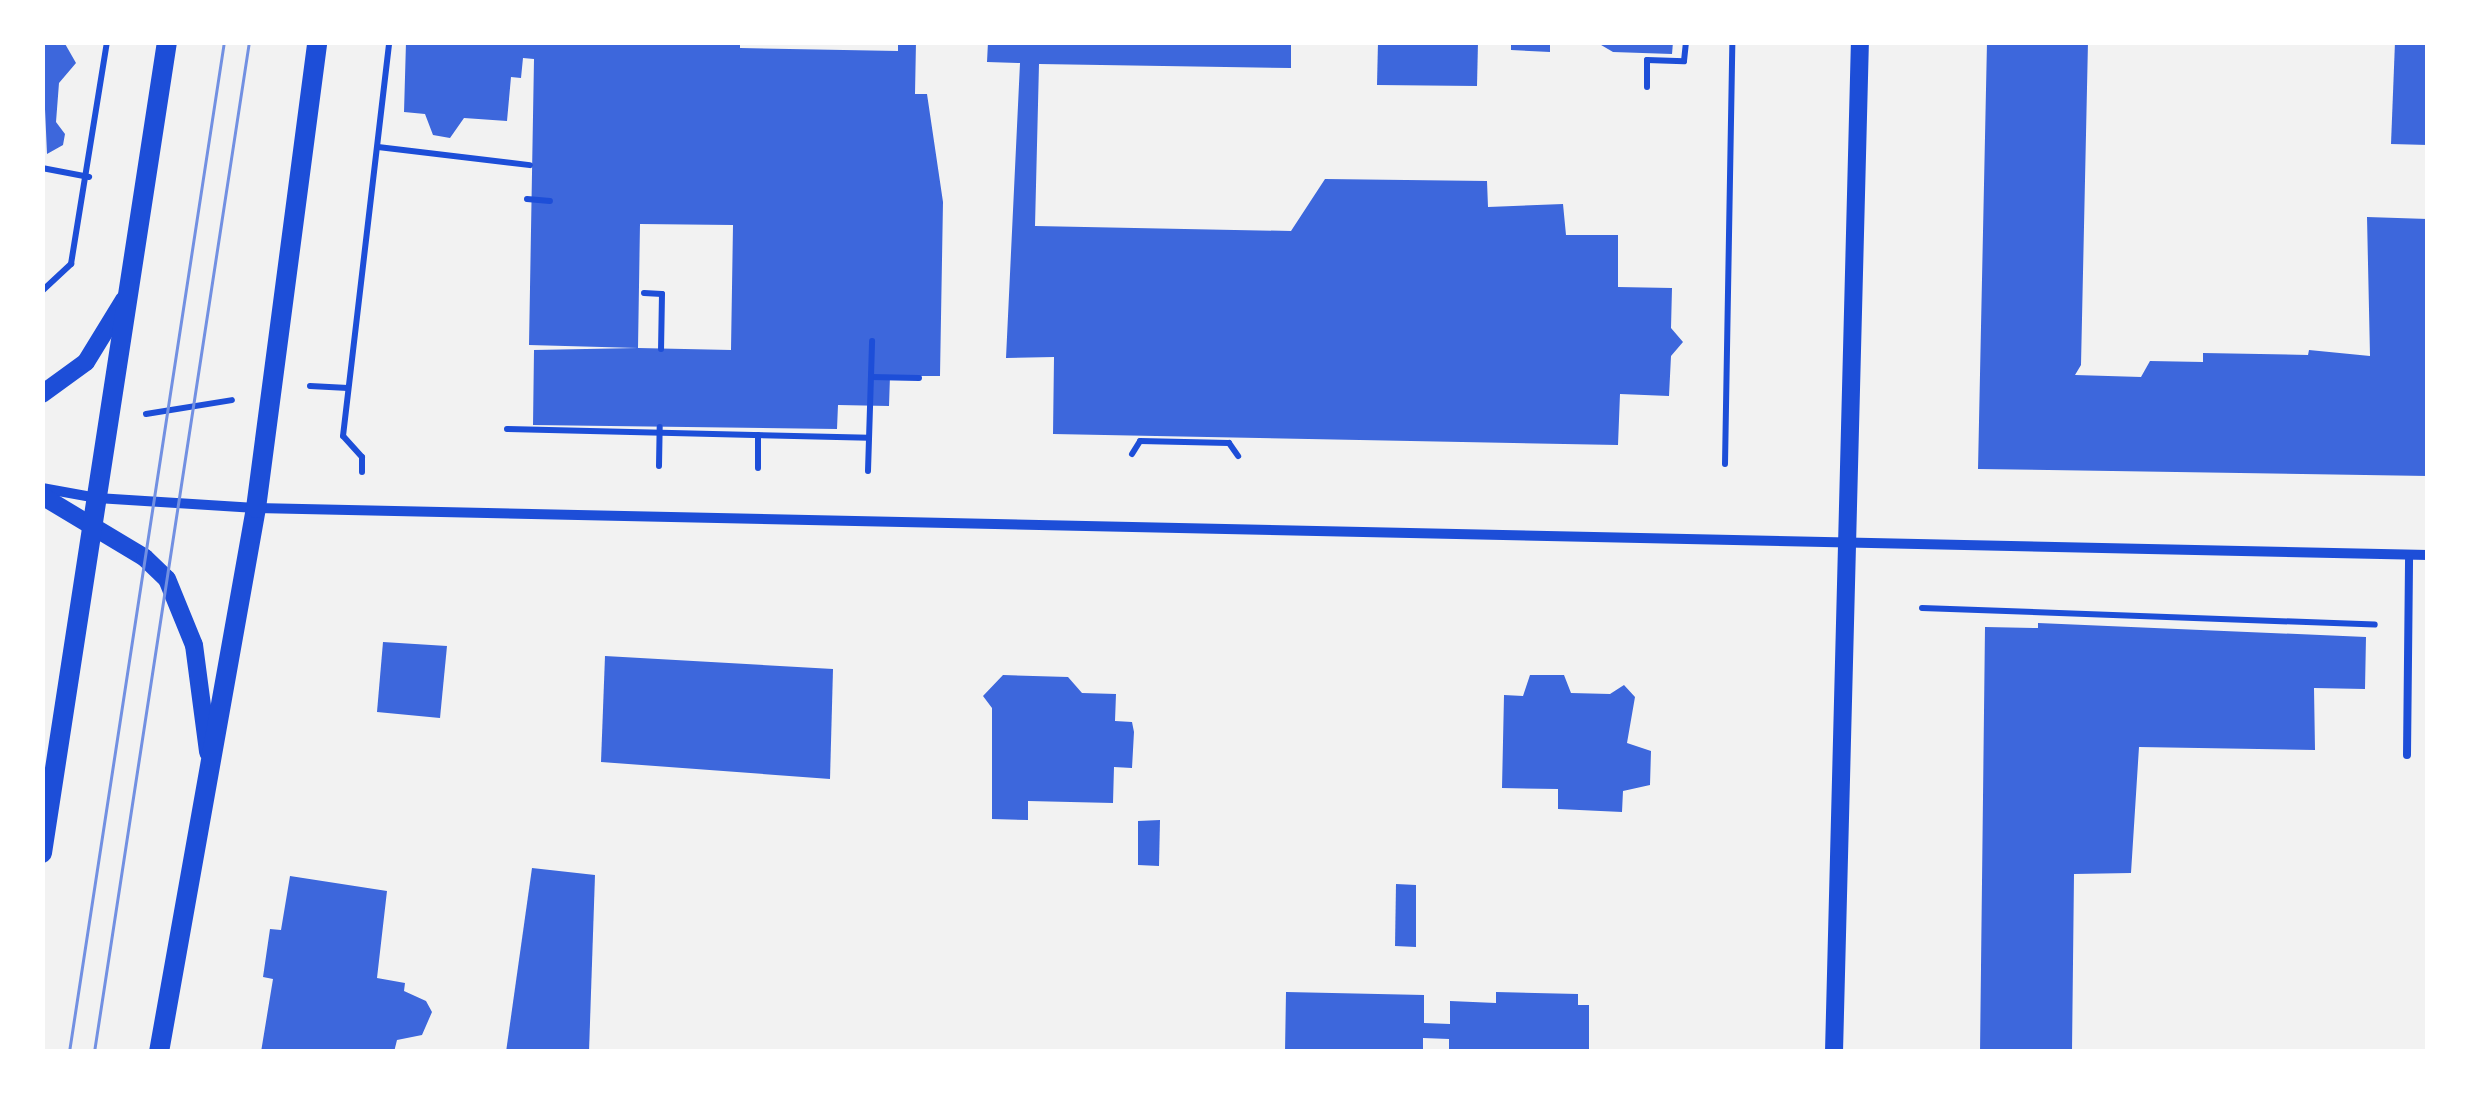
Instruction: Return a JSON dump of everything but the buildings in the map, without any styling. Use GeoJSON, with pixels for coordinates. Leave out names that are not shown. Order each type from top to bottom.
{"type":"FeatureCollection","features":[{"type":"Feature","properties":{"kind":"main road"},"geometry":{"type":"LineString","coordinates":[[42,853],[168,42]]}},
{"type":"Feature","properties":{"kind":"main road"},"geometry":{"type":"LineString","coordinates":[[159,1052],[256,508],[317,42]]}},
{"type":"Feature","properties":{"kind":"street"},"geometry":{"type":"LineString","coordinates":[[1834,1052],[1860,42]]}},
{"type":"Feature","properties":{"kind":"street"},"geometry":{"type":"LineString","coordinates":[[42,394],[86,362],[129,291]]}},
{"type":"Feature","properties":{"kind":"street"},"geometry":{"type":"LineString","coordinates":[[42,488],[97,498],[256,508],[2428,555]]}},
{"type":"Feature","properties":{"kind":"street"},"geometry":{"type":"LineString","coordinates":[[42,496],[152,563],[178,601],[201,681],[208,771]]}},
{"type":"Feature","properties":{"kind":"lane"},"geometry":{"type":"LineString","coordinates":[[2406,754],[2409,555]]}},
{"type":"Feature","properties":{"kind":"path"},"geometry":{"type":"LineString","coordinates":[[42,292],[71,264],[89,177],[108,42]]}},
{"type":"Feature","properties":{"kind":"path"},"geometry":{"type":"LineString","coordinates":[[362,472],[362,457],[343,436],[389,42]]}},
{"type":"Feature","properties":{"kind":"path"},"geometry":{"type":"LineString","coordinates":[[1646,87],[1647,60],[1684,61],[1686,42]]}},
{"type":"Feature","properties":{"kind":"path"},"geometry":{"type":"LineString","coordinates":[[1725,464],[1732,42]]}},
{"type":"Feature","properties":{"kind":"path"},"geometry":{"type":"LineString","coordinates":[[378,148],[530,165]]}},
{"type":"Feature","properties":{"kind":"path"},"geometry":{"type":"LineString","coordinates":[[42,168],[89,177]]}},
{"type":"Feature","properties":{"kind":"path"},"geometry":{"type":"LineString","coordinates":[[527,199],[550,200]]}},
{"type":"Feature","properties":{"kind":"path"},"geometry":{"type":"LineString","coordinates":[[644,293],[662,294],[661,349]]}},
{"type":"Feature","properties":{"kind":"path"},"geometry":{"type":"LineString","coordinates":[[868,472],[872,341]]}},
{"type":"Feature","properties":{"kind":"path"},"geometry":{"type":"LineString","coordinates":[[870,377],[920,378]]}},
{"type":"Feature","properties":{"kind":"path"},"geometry":{"type":"LineString","coordinates":[[303,386],[348,388]]}},
{"type":"Feature","properties":{"kind":"path"},"geometry":{"type":"LineString","coordinates":[[140,416],[242,398]]}},
{"type":"Feature","properties":{"kind":"path"},"geometry":{"type":"LineString","coordinates":[[508,429],[869,438]]}},
{"type":"Feature","properties":{"kind":"path"},"geometry":{"type":"LineString","coordinates":[[660,430],[660,466]]}},
{"type":"Feature","properties":{"kind":"path"},"geometry":{"type":"LineString","coordinates":[[758,435],[758,468]]}},
{"type":"Feature","properties":{"kind":"path"},"geometry":{"type":"LineString","coordinates":[[1132,454],[1140,441],[1181,439],[1229,443],[1238,456]]}},
{"type":"Feature","properties":{"kind":"path"},"geometry":{"type":"LineString","coordinates":[[1922,608],[2408,629]]}},
{"type":"Feature","properties":{"kind":"tram line"},"geometry":{"type":"LineString","coordinates":[[69,1052],[224,42]]}},
{"type":"Feature","properties":{"kind":"tram line"},"geometry":{"type":"LineString","coordinates":[[94,1052],[249,42]]}}]}
